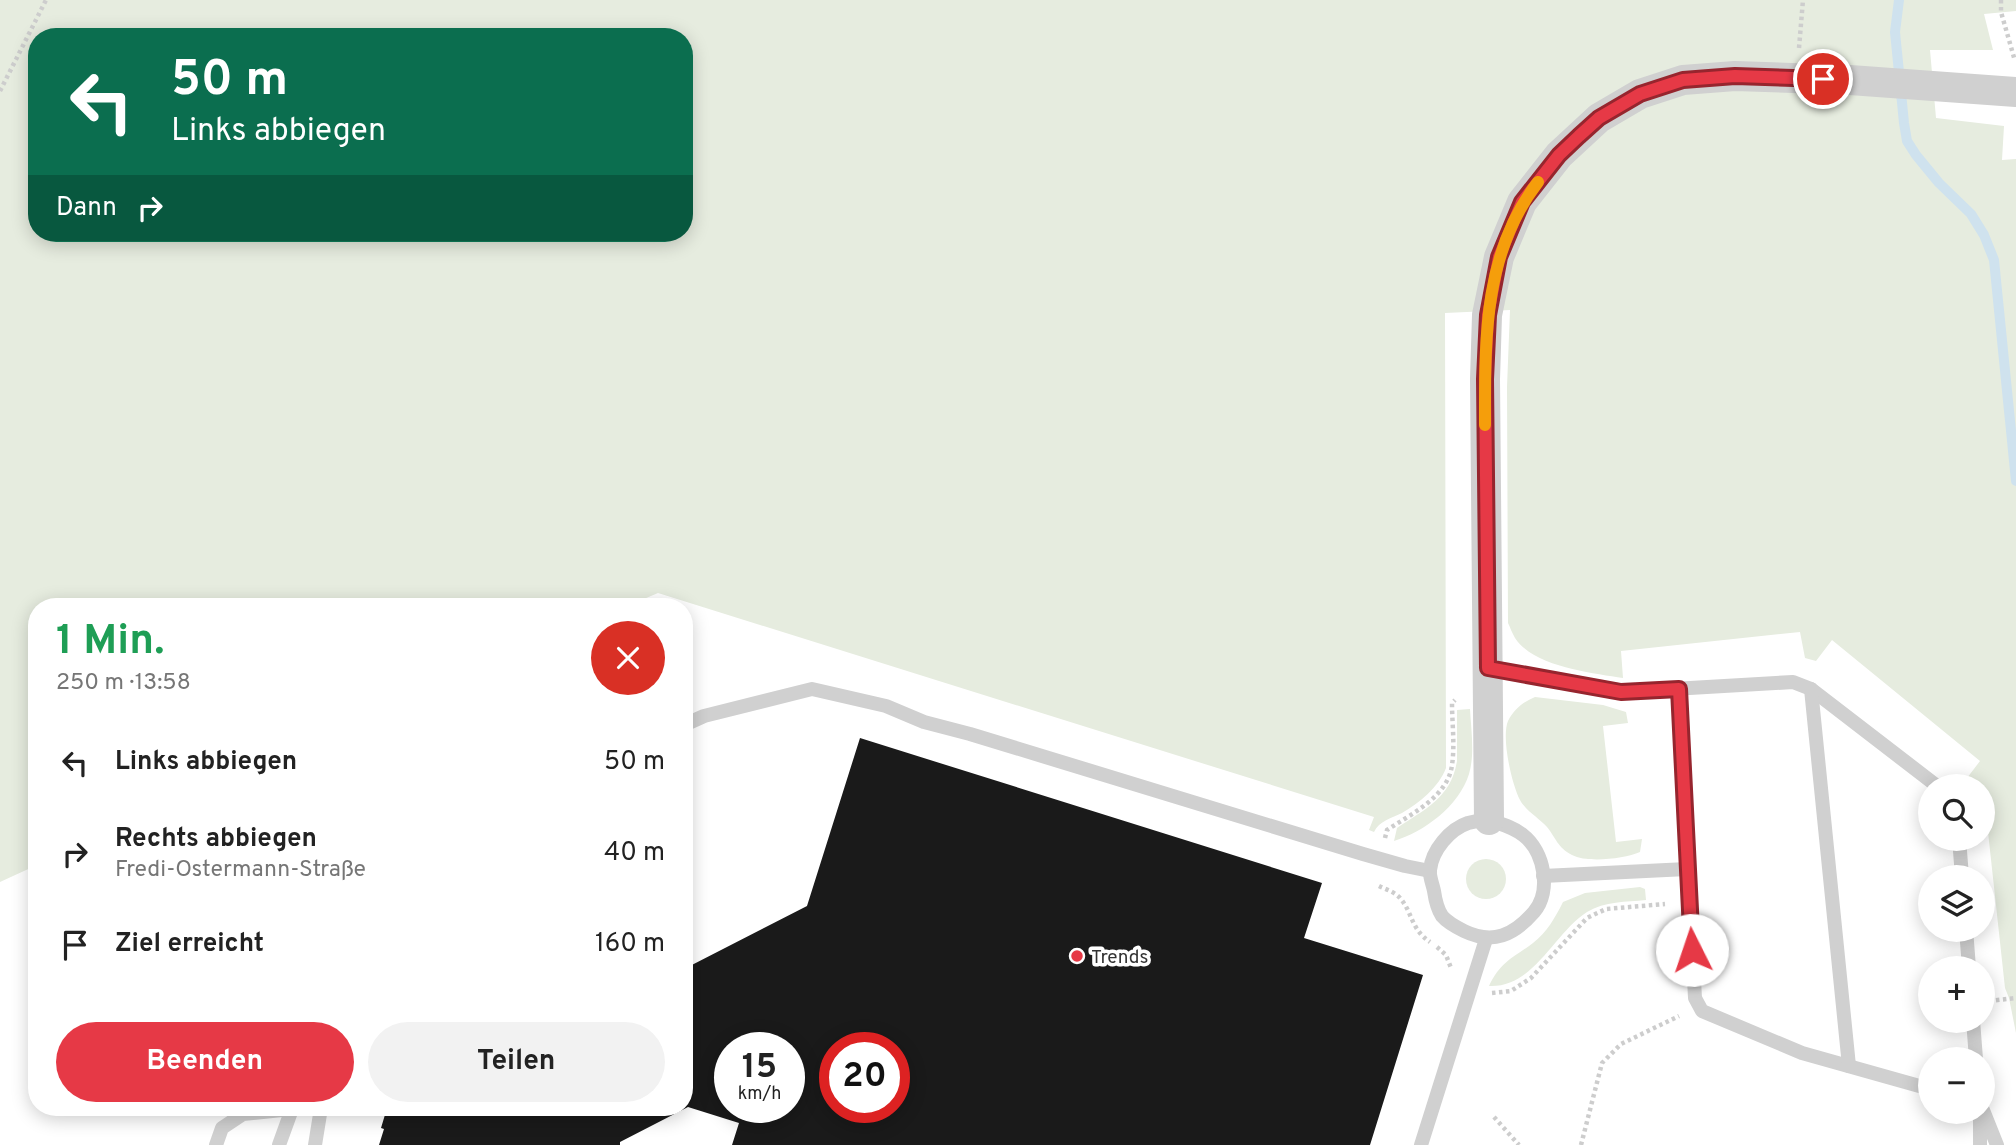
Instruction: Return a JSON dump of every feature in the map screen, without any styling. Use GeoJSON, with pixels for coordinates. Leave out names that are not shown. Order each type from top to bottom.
{"type":"FeatureCollection","features":[{"type":"Feature","properties":{"kind":"street"},"geometry":{"type":"LineString","coordinates":[[1489,820],[1485,379],[1488,315],[1499,257],[1522,202],[1559,155],[1599,118],[1640,94],[1683,80],[1735,76],[1796,78],[2016,92]]}},
{"type":"Feature","properties":{"kind":"lane"},"geometry":{"type":"LineString","coordinates":[[1488,668],[1621,692],[1793,682],[1811,689],[1921,774]]}},
{"type":"Feature","properties":{"kind":"lane"},"geometry":{"type":"LineString","coordinates":[[693,721],[812,689],[886,706],[924,722],[1381,859],[1430,871]]}},
{"type":"Feature","properties":{"kind":"lane"},"geometry":{"type":"LineString","coordinates":[[1679,689],[1695,998],[1699,1007],[1702,1011],[1802,1053],[1918,1086]]}},
{"type":"Feature","properties":{"kind":"lane"},"geometry":{"type":"LineString","coordinates":[[1811,689],[1849,1066]]}},
{"type":"Feature","properties":{"kind":"lane"},"geometry":{"type":"LineString","coordinates":[[1489,820],[1525,836],[1535,849],[1543,867],[1544,889],[1536,909],[1521,925],[1502,936],[1486,939],[1474,936],[1442,917],[1430,871],[1437,849],[1455,829],[1471,822],[1489,820]]}},
{"type":"Feature","properties":{"kind":"lane"},"geometry":{"type":"LineString","coordinates":[[1543,876],[1687,869]]}},
{"type":"Feature","properties":{"kind":"lane"},"geometry":{"type":"LineString","coordinates":[[1421,1145],[1486,939]]}},
{"type":"Feature","properties":{"kind":"lane"},"geometry":{"type":"LineString","coordinates":[[216,1145],[222,1128],[240,1116]]}},
{"type":"Feature","properties":{"kind":"lane"},"geometry":{"type":"LineString","coordinates":[[279,1145],[294,1116]]}},
{"type":"Feature","properties":{"kind":"lane"},"geometry":{"type":"LineString","coordinates":[[315,1145],[320,1116]]}},
{"type":"Feature","properties":{"kind":"lane"},"geometry":{"type":"LineString","coordinates":[[1980,1145],[1981,1124]]}},
{"type":"Feature","properties":{"kind":"lane"},"geometry":{"type":"LineString","coordinates":[[1987,1124],[1997,1145]]}},
{"type":"Feature","properties":{"kind":"path"},"geometry":{"type":"LineString","coordinates":[[32,28],[46,0]]}},
{"type":"Feature","properties":{"kind":"path"},"geometry":{"type":"LineString","coordinates":[[1796,78],[1803,0]]}},
{"type":"Feature","properties":{"kind":"path"},"geometry":{"type":"LineString","coordinates":[[2001,0],[2001,12],[2016,65]]}},
{"type":"Feature","properties":{"kind":"path"},"geometry":{"type":"LineString","coordinates":[[0,91],[28,36]]}},
{"type":"Feature","properties":{"kind":"path"},"geometry":{"type":"LineString","coordinates":[[1488,668],[1452,703],[1452,766],[1448,780],[1436,796],[1387,830],[1376,885],[1398,895],[1422,936],[1446,955],[1451,967],[1450,982],[1490,993],[1511,991],[1531,978],[1587,918],[1606,909],[1689,902]]}},
{"type":"Feature","properties":{"kind":"path"},"geometry":{"type":"LineString","coordinates":[[1995,1001],[2016,998]]}},
{"type":"Feature","properties":{"kind":"path"},"geometry":{"type":"LineString","coordinates":[[1581,1145],[1602,1063],[1611,1052],[1622,1044],[1699,1007]]}},
{"type":"Feature","properties":{"kind":"path"},"geometry":{"type":"LineString","coordinates":[[1494,1117],[1519,1145]]}},
{"type":"Feature","properties":{"kind":"shaded area"},"geometry":{"type":"Polygon","coordinates":[[[0,0],[2016,0],[2016,11],[1984,14],[1993,50],[1930,50],[1936,118],[2004,126],[2002,160],[2016,159],[2016,1033],[2005,988],[1995,896],[1995,865],[1992,865],[1990,851],[1995,851],[1995,774],[1970,774],[1980,761],[1832,640],[1816,661],[1805,658],[1800,632],[1621,651],[1623,678],[1580,671],[1549,662],[1524,648],[1515,638],[1508,623],[1507,387],[1510,310],[1445,313],[1446,768],[1439,782],[1428,794],[1402,813],[1382,822],[1374,832],[1369,830],[1374,817],[693,604],[693,598],[674,598],[658,593],[646,598],[28,598],[28,869],[0,882],[0,0]]]}},
{"type":"Feature","properties":{"kind":"shaded area"},"geometry":{"type":"Polygon","coordinates":[[[1535,697],[1603,705],[1626,712],[1628,723],[1603,726],[1616,842],[1642,839],[1640,852],[1606,859],[1587,859],[1572,855],[1563,849],[1547,827],[1523,804],[1511,773],[1506,729],[1516,709],[1535,697]]]}},
{"type":"Feature","properties":{"kind":"shaded area"},"geometry":{"type":"Polygon","coordinates":[[[1470,709],[1472,758],[1464,786],[1439,816],[1417,831],[1394,841],[1397,828],[1427,808],[1449,784],[1457,761],[1457,710],[1470,709]]]}},
{"type":"Feature","properties":{"kind":"shaded area"},"geometry":{"type":"Polygon","coordinates":[[[1486,859],[1494,860],[1500,865],[1505,871],[1505,887],[1500,893],[1494,898],[1486,899],[1478,898],[1472,893],[1467,887],[1466,879],[1467,871],[1472,865],[1478,860],[1486,859]]]}},
{"type":"Feature","properties":{"kind":"shaded area"},"geometry":{"type":"Polygon","coordinates":[[[1640,887],[1645,889],[1646,900],[1594,908],[1575,921],[1543,958],[1519,978],[1505,984],[1489,986],[1503,965],[1542,934],[1563,902],[1585,893],[1640,887]]]}},
{"type":"Feature","properties":{"kind":"building","name":"Trends"},"geometry":{"type":"Polygon","coordinates":[[[860,738],[1322,883],[1304,938],[1423,975],[1370,1145],[732,1145],[739,1123],[805,1123],[805,1032],[714,1032],[714,1115],[693,1109],[693,964],[807,906],[860,738]]]}},
{"type":"Feature","properties":{"kind":"building","name":"Trends"},"geometry":{"type":"Polygon","coordinates":[[[385,1116],[671,1116],[620,1142],[620,1145],[379,1145],[384,1129],[381,1128],[385,1116]]]}},
{"type":"Feature","properties":{"kind":"waterway"},"geometry":{"type":"LineString","coordinates":[[1899,0],[1895,32],[1907,141],[1939,183],[1971,214],[1984,235],[1994,260],[2016,481]]}},
{"type":"Feature","properties":{"kind":"slow traffic"},"geometry":{"type":"LineString","coordinates":[[1485,425],[1488,315],[1499,257],[1522,202],[1538,182]]}},
{"type":"Feature","properties":{"kind":"place","name":"Trends"},"geometry":{"type":"Point","coordinates":[1077,956]}},
{"type":"Feature","properties":{"kind":"route"},"geometry":{"type":"LineString","coordinates":[[1692,950],[1679,689],[1621,692],[1488,668],[1485,379],[1488,315],[1499,257],[1522,202],[1559,155],[1599,118],[1640,94],[1683,80],[1735,76],[1823,79]]}}]}
